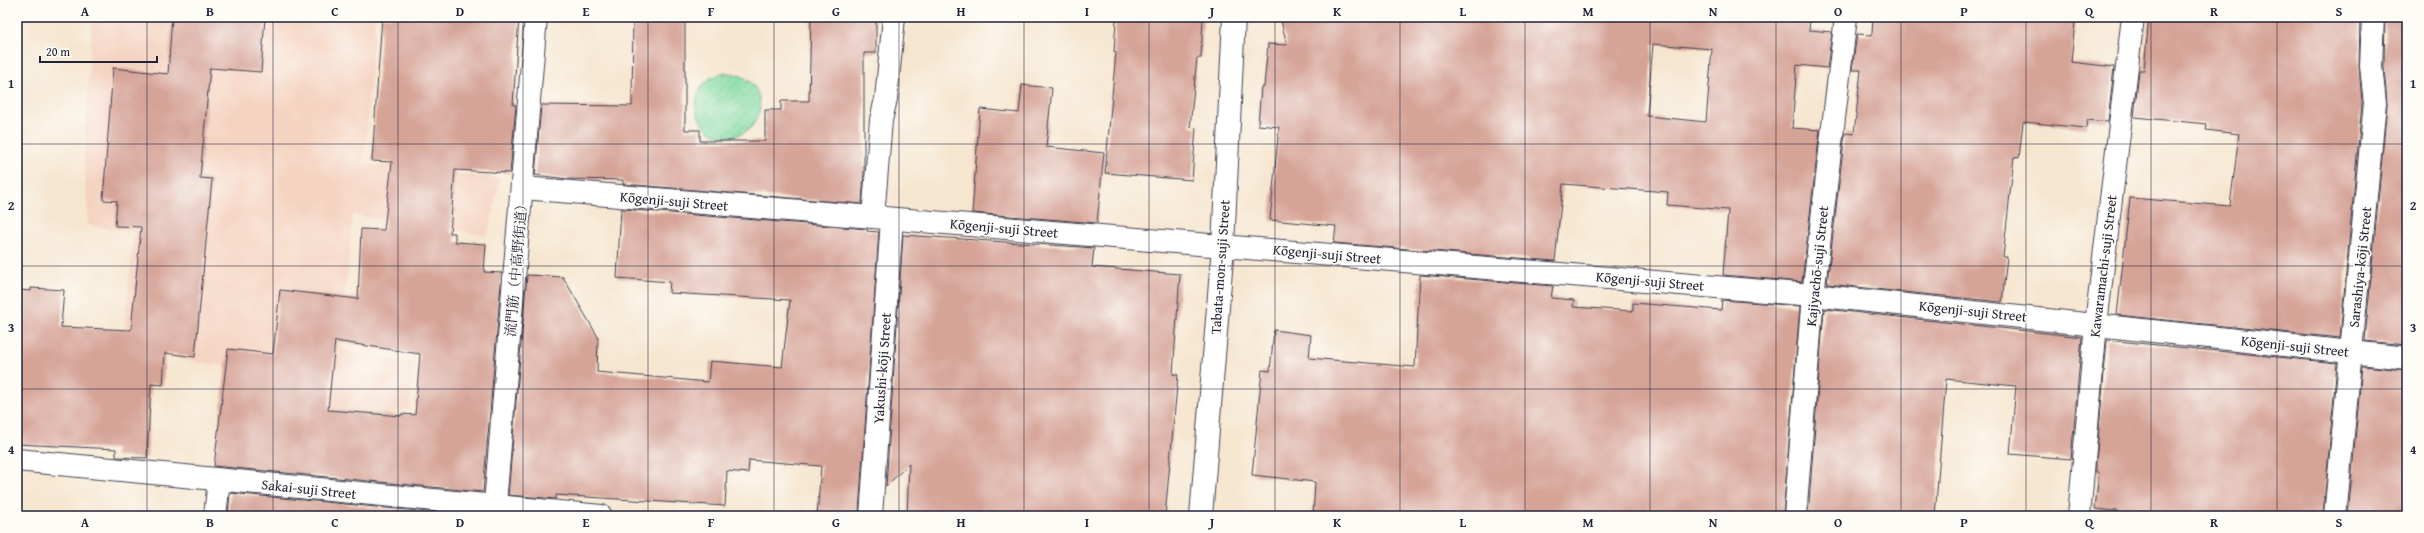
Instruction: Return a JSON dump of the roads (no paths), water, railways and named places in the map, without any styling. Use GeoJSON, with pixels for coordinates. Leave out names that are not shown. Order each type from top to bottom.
{"type":"FeatureCollection","features":[{"type":"Feature","properties":{"kind":"street","name":"流門筋（中高野街道）"},"geometry":{"type":"LineString","coordinates":[[494,512],[523,188],[536,17]]}},
{"type":"Feature","properties":{"kind":"street","name":"Yakushi-kōji Street"},"geometry":{"type":"LineString","coordinates":[[871,516],[883,218],[881,120],[886,99],[894,17]]}},
{"type":"Feature","properties":{"kind":"street","name":"Tabata-mon-suji Street"},"geometry":{"type":"LineString","coordinates":[[1200,516],[1223,246],[1234,17]]}},
{"type":"Feature","properties":{"kind":"street","name":"Kajiyachō-suji Street"},"geometry":{"type":"LineString","coordinates":[[1795,516],[1813,295],[1846,17]]}},
{"type":"Feature","properties":{"kind":"street","name":"Kawaramachi-suji Street"},"geometry":{"type":"LineString","coordinates":[[2079,516],[2096,324],[2133,17]]}},
{"type":"Feature","properties":{"kind":"street","name":"Sarashiya-kōji Street"},"geometry":{"type":"LineString","coordinates":[[2335,516],[2375,103],[2371,66],[2373,17]]}},
{"type":"Feature","properties":{"kind":"street","name":"Kōgenji-suji Street"},"geometry":{"type":"LineString","coordinates":[[523,188],[1813,295],[2407,358]]}},
{"type":"Feature","properties":{"kind":"street","name":"Sakai-suji Street"},"geometry":{"type":"LineString","coordinates":[[17,460],[219,480],[494,512],[601,516]]}},
{"type":"Feature","properties":{"kind":"street"},"geometry":{"type":"LineString","coordinates":[[215,516],[219,480]]}}]}
